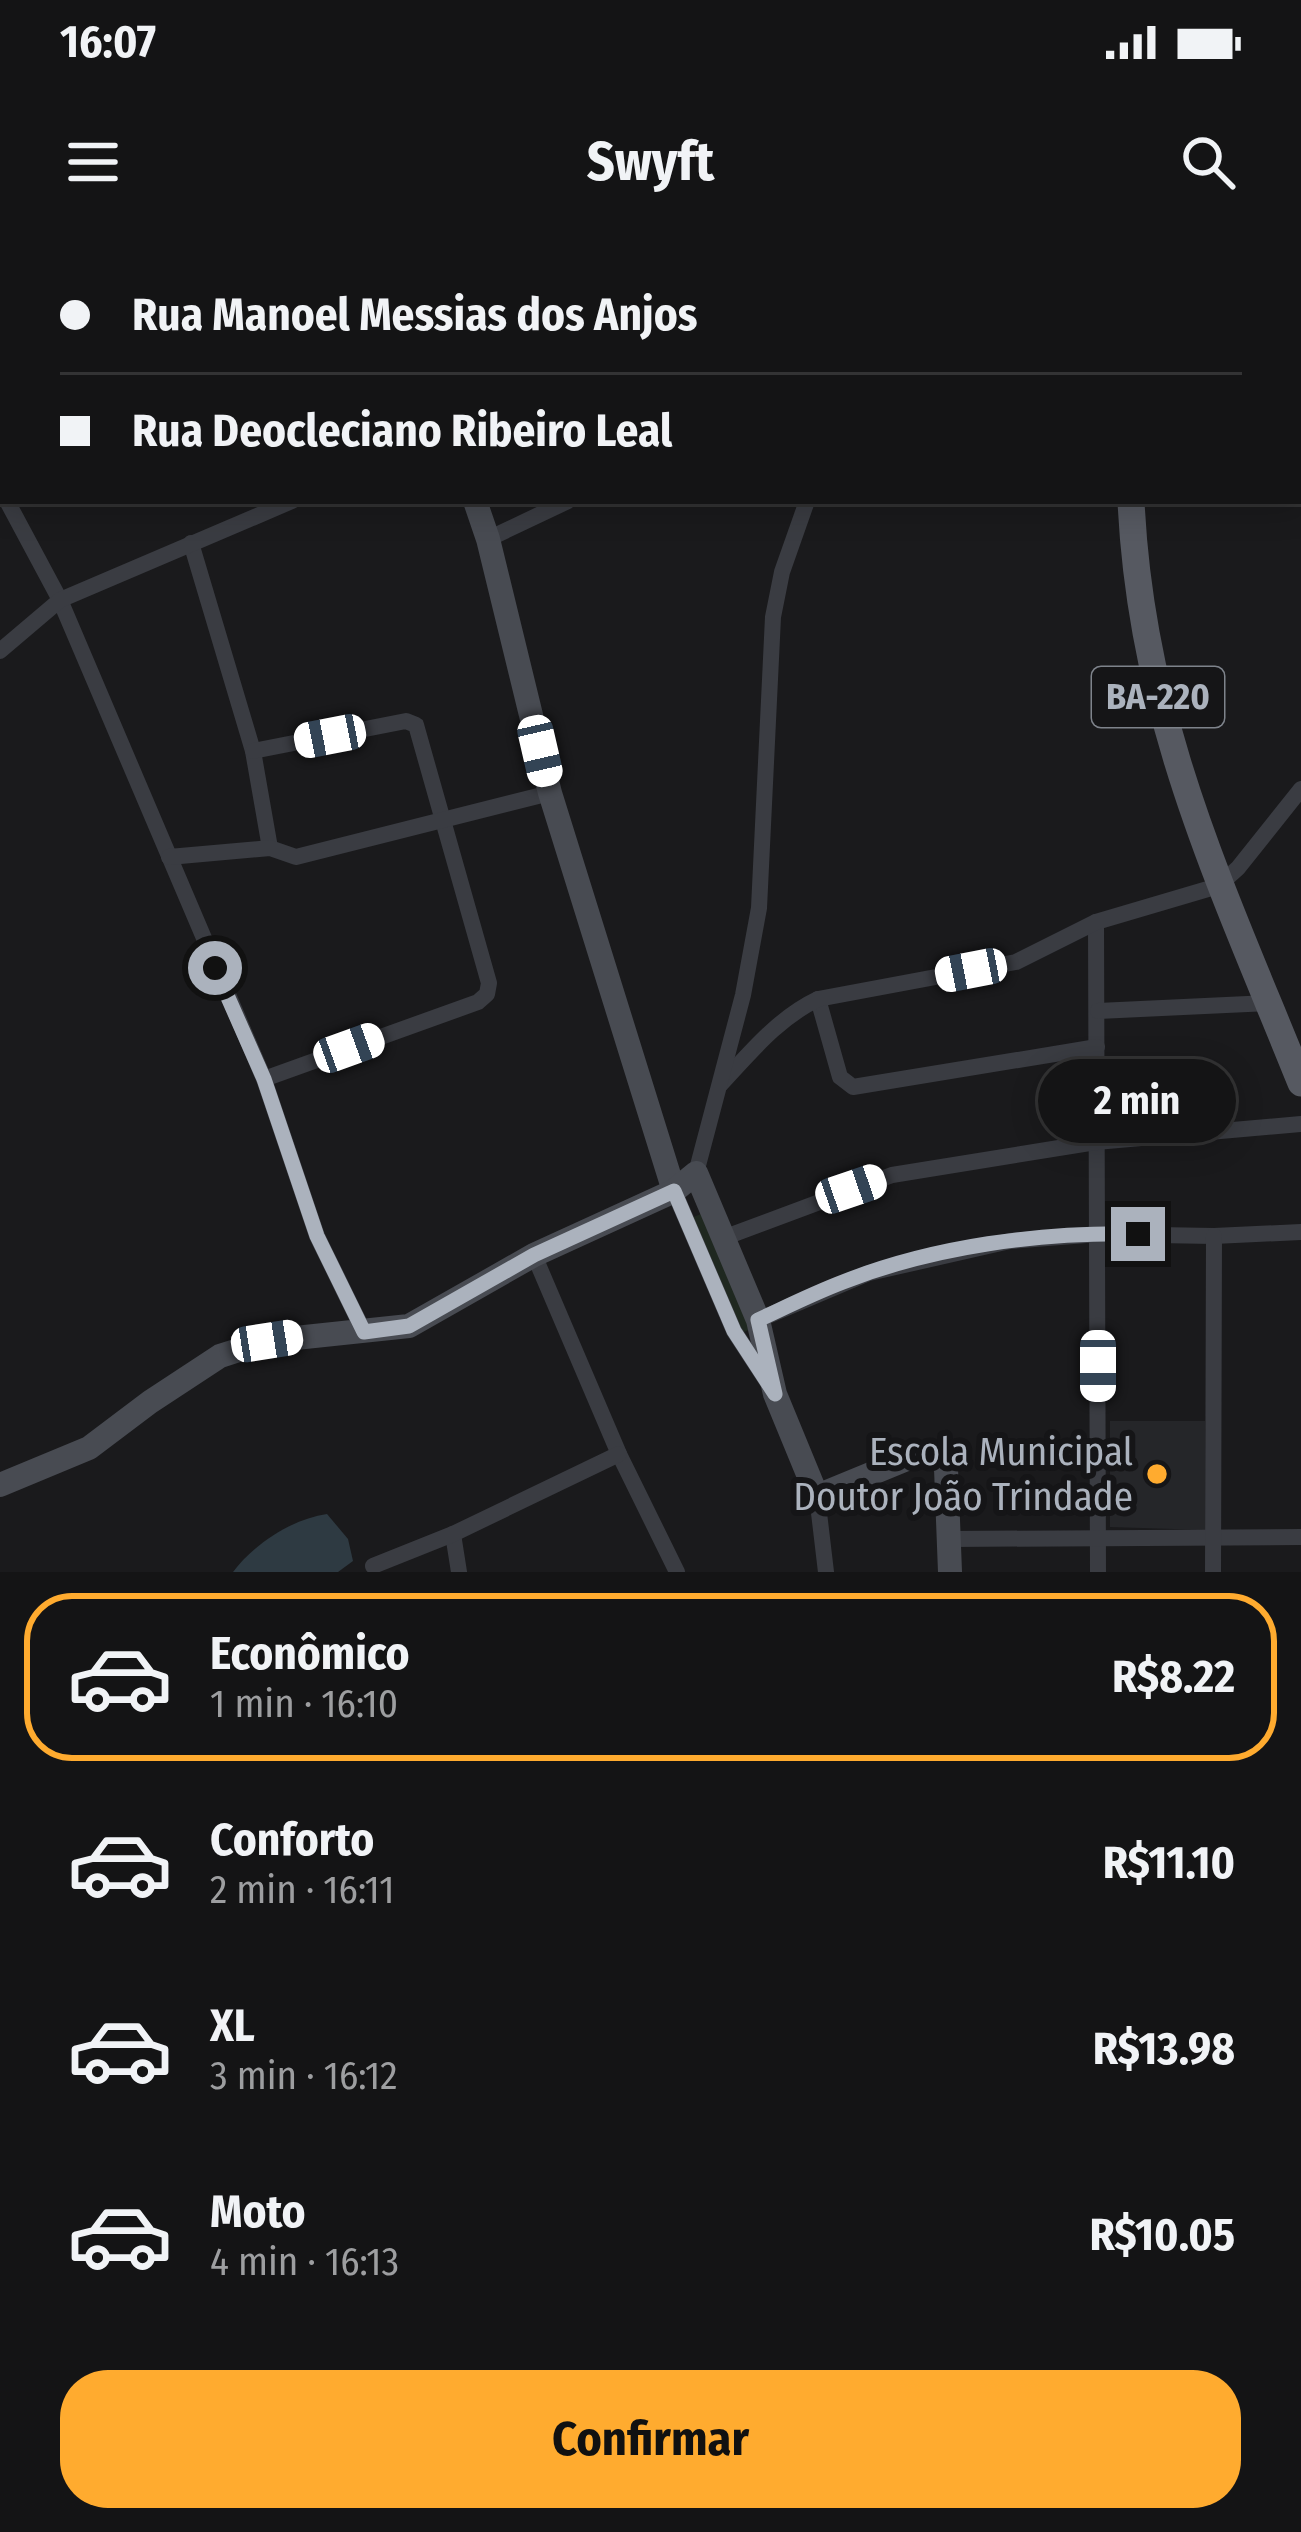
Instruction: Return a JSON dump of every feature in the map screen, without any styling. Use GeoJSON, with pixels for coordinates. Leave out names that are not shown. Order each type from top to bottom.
{"type":"FeatureCollection","features":[{"type":"Feature","properties":{"kind":"main road","name":"BA-220"},"geometry":{"type":"LineString","coordinates":[[1131,504],[1142,626],[1165,726],[1218,886],[1301,1083]]}},
{"type":"Feature","properties":{"kind":"street"},"geometry":{"type":"LineString","coordinates":[[8,504],[60,600],[264,1079],[310,1218],[364,1332]]}},
{"type":"Feature","properties":{"kind":"street"},"geometry":{"type":"LineString","coordinates":[[0,651],[60,600],[285,504]]}},
{"type":"Feature","properties":{"kind":"street"},"geometry":{"type":"LineString","coordinates":[[476,504],[550,794],[674,1191],[734,1331],[775,1394]]}},
{"type":"Feature","properties":{"kind":"street"},"geometry":{"type":"LineString","coordinates":[[488,539],[562,504]]}},
{"type":"Feature","properties":{"kind":"street"},"geometry":{"type":"LineString","coordinates":[[0,1485],[89,1448],[220,1356],[310,1334],[409,1326],[534,1255],[674,1191],[696,1173],[743,995],[759,908],[777,591],[806,504]]}},
{"type":"Feature","properties":{"kind":"street"},"geometry":{"type":"LineString","coordinates":[[191,543],[253,751],[270,848]]}},
{"type":"Feature","properties":{"kind":"street"},"geometry":{"type":"LineString","coordinates":[[253,751],[412,722],[422,734],[489,982],[487,994],[478,1001],[264,1079]]}},
{"type":"Feature","properties":{"kind":"street"},"geometry":{"type":"LineString","coordinates":[[719,1085],[779,1023],[818,999],[1016,962],[1096,922],[1218,886],[1301,789]]}},
{"type":"Feature","properties":{"kind":"street"},"geometry":{"type":"LineString","coordinates":[[169,857],[270,848],[296,857],[550,794]]}},
{"type":"Feature","properties":{"kind":"street"},"geometry":{"type":"LineString","coordinates":[[1096,922],[1098,1572]]}},
{"type":"Feature","properties":{"kind":"street"},"geometry":{"type":"LineString","coordinates":[[818,999],[840,1077],[853,1087],[1097,1047]]}},
{"type":"Feature","properties":{"kind":"street"},"geometry":{"type":"LineString","coordinates":[[1098,1011],[1269,1003]]}},
{"type":"Feature","properties":{"kind":"street"},"geometry":{"type":"LineString","coordinates":[[723,1238],[892,1175],[1096,1142],[1301,1124]]}},
{"type":"Feature","properties":{"kind":"street"},"geometry":{"type":"LineString","coordinates":[[696,1173],[758,1320],[775,1394],[817,1496],[826,1572]]}},
{"type":"Feature","properties":{"kind":"street"},"geometry":{"type":"LineString","coordinates":[[758,1320],[844,1281],[1010,1241],[1099,1234],[1301,1232]]}},
{"type":"Feature","properties":{"kind":"street"},"geometry":{"type":"LineString","coordinates":[[1213,1572],[1214,1236]]}},
{"type":"Feature","properties":{"kind":"street"},"geometry":{"type":"LineString","coordinates":[[534,1255],[619,1454],[676,1572]]}},
{"type":"Feature","properties":{"kind":"street"},"geometry":{"type":"LineString","coordinates":[[817,1496],[931,1452],[944,1462],[950,1572]]}},
{"type":"Feature","properties":{"kind":"street"},"geometry":{"type":"LineString","coordinates":[[373,1566],[453,1534],[619,1454]]}},
{"type":"Feature","properties":{"kind":"street"},"geometry":{"type":"LineString","coordinates":[[453,1534],[459,1572]]}},
{"type":"Feature","properties":{"kind":"street"},"geometry":{"type":"LineString","coordinates":[[951,1540],[1301,1537]]}},
{"type":"Feature","properties":{"kind":"shaded area"},"geometry":{"type":"Polygon","coordinates":[[[701,1214],[751,1329],[742,1333],[691,1218],[701,1214]]]}},
{"type":"Feature","properties":{"kind":"shaded area","name":"Escola Municipal Doutor João Trindade"},"geometry":{"type":"Polygon","coordinates":[[[1110,1421],[1205,1421],[1205,1530],[1110,1527],[1110,1421]]]}},
{"type":"Feature","properties":{"kind":"shaded area"},"geometry":{"type":"Polygon","coordinates":[[[327,1514],[348,1539],[353,1561],[338,1572],[233,1572],[275,1534],[327,1514]]]}},
{"type":"Feature","properties":{"kind":"place","name":"Escola Municipal Doutor João Trindade"},"geometry":{"type":"Point","coordinates":[1157,1474]}},
{"type":"Feature","properties":{"kind":"route"},"geometry":{"type":"LineString","coordinates":[[215,968],[264,1079],[317,1236],[364,1332],[409,1326],[534,1255],[674,1191],[734,1331],[775,1394],[758,1320],[844,1281],[978,1246],[1138,1234]]}}]}
